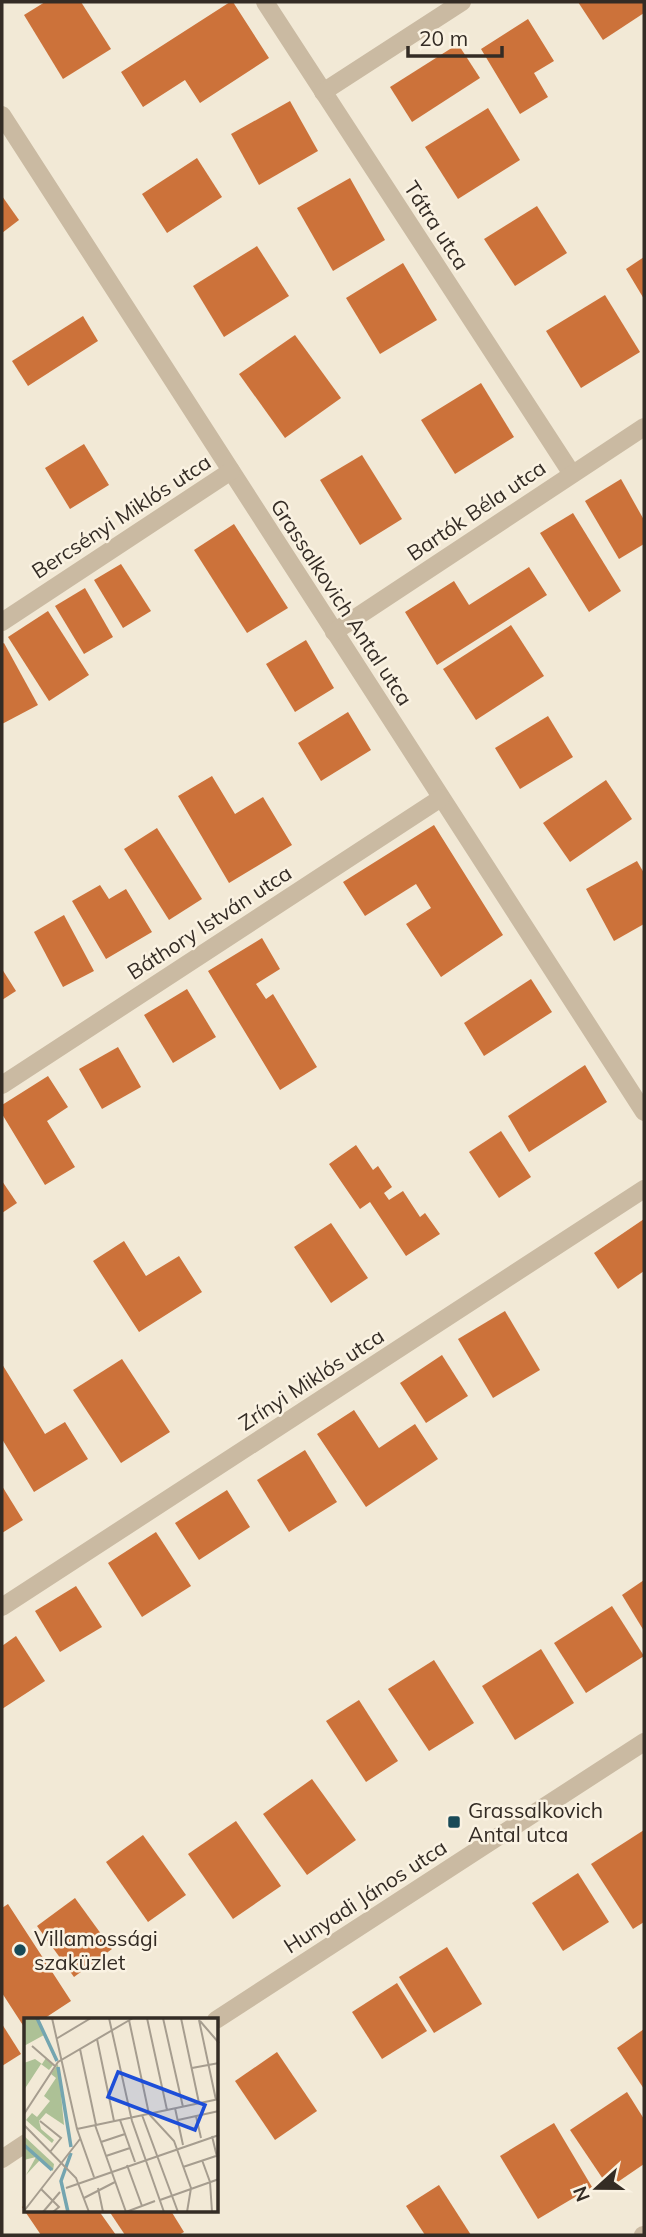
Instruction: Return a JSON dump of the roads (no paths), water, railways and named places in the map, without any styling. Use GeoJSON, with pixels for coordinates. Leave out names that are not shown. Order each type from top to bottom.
{"type":"FeatureCollection","features":[{"type":"Feature","properties":{"kind":"street","name":"Tátra utca"},"geometry":{"type":"LineString","coordinates":[[265,2],[572,474]]}},
{"type":"Feature","properties":{"kind":"street"},"geometry":{"type":"LineString","coordinates":[[323,92],[462,2]]}},
{"type":"Feature","properties":{"kind":"street","name":"Grassalkovich Antal utca"},"geometry":{"type":"LineString","coordinates":[[2,115],[7,134],[231,471],[644,1112]]}},
{"type":"Feature","properties":{"kind":"street","name":"Bartók Béla utca"},"geometry":{"type":"LineString","coordinates":[[334,632],[644,428]]}},
{"type":"Feature","properties":{"kind":"street","name":"Bercsényi Miklós utca"},"geometry":{"type":"LineString","coordinates":[[2,622],[231,471]]}},
{"type":"Feature","properties":{"kind":"street","name":"Báthory István utca"},"geometry":{"type":"LineString","coordinates":[[2,1085],[441,798]]}},
{"type":"Feature","properties":{"kind":"street","name":"Zrínyi Miklós utca"},"geometry":{"type":"LineString","coordinates":[[2,1607],[644,1189]]}},
{"type":"Feature","properties":{"kind":"street","name":"Hunyadi János utca"},"geometry":{"type":"LineString","coordinates":[[219,2018],[644,1742]]}},
{"type":"Feature","properties":{"kind":"street"},"geometry":{"type":"LineString","coordinates":[[2,2159],[24,2144]]}},
{"type":"Feature","properties":{"kind":"place","name":"Grassalkovich Antal utca"},"geometry":{"type":"Point","coordinates":[454,1822]}},
{"type":"Feature","properties":{"kind":"place","name":"Villamossági szaküzlet"},"geometry":{"type":"Point","coordinates":[20,1950]}}]}
